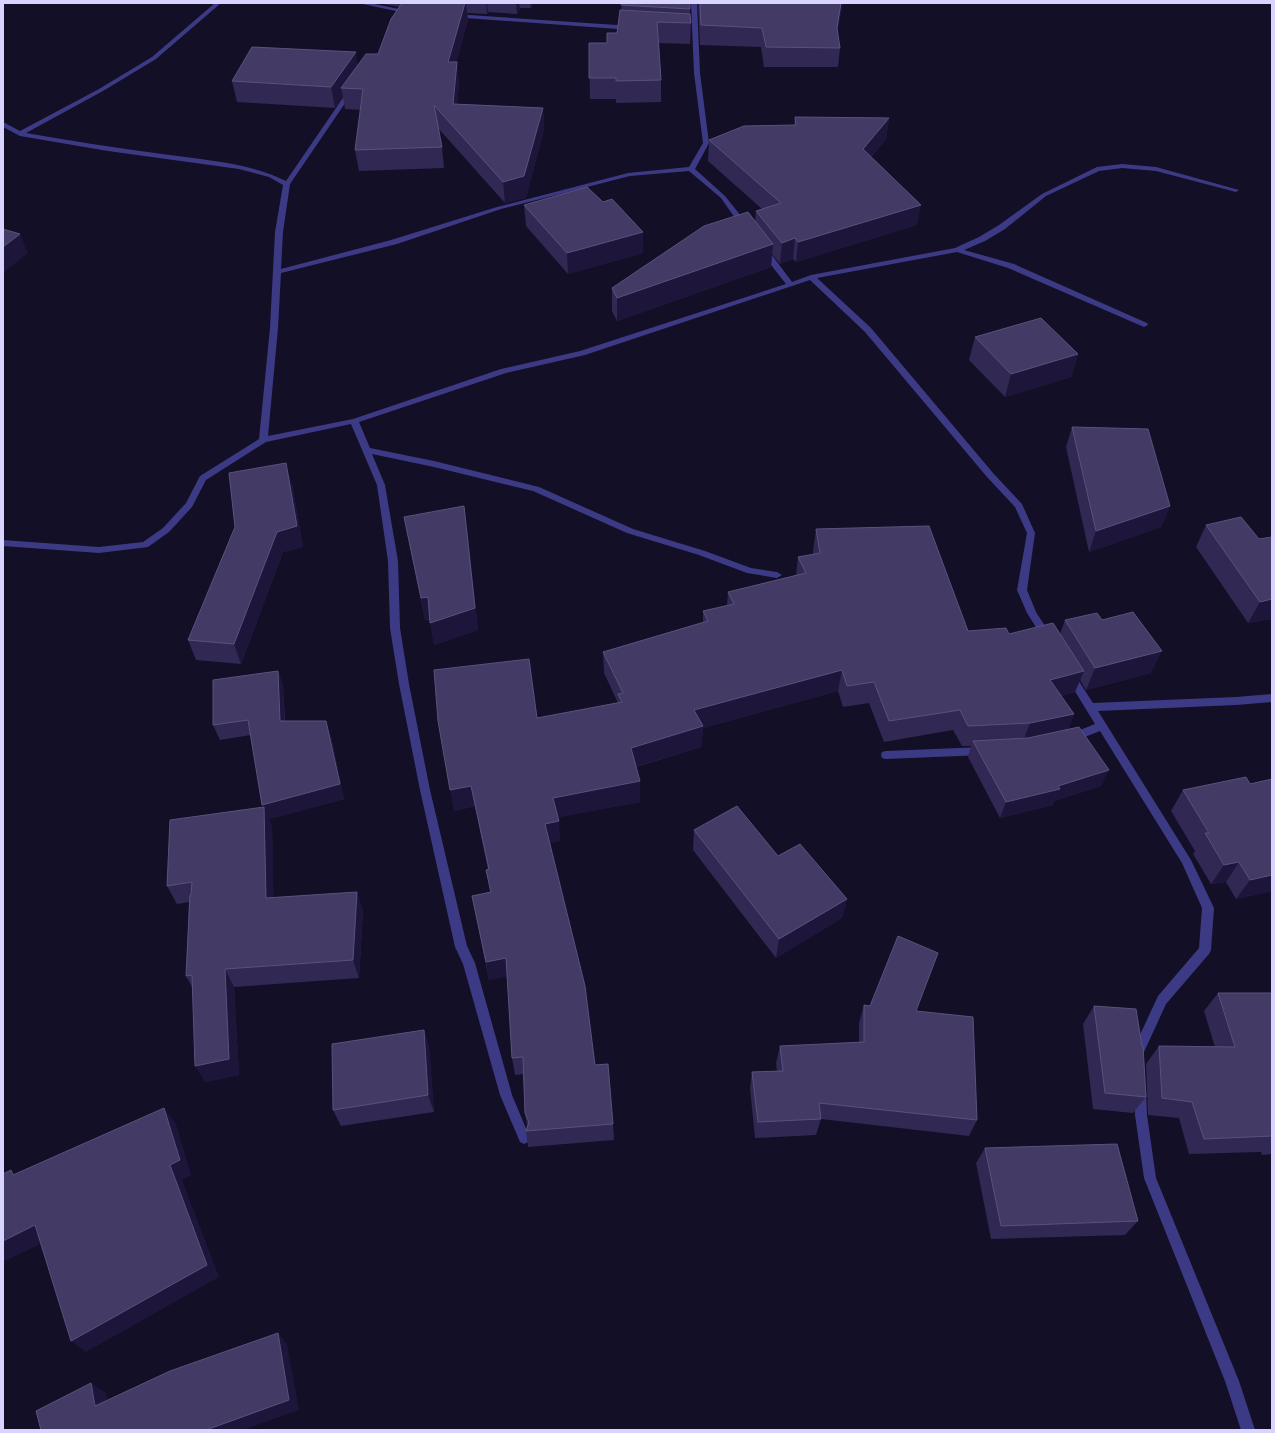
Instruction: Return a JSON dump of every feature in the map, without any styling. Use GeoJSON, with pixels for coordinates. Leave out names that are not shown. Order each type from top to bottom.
{"type":"FeatureCollection","features":[{"type":"Feature","properties":{"kind":"street"},"geometry":{"type":"LineString","coordinates":[[20,134],[154,58],[218,3]]}},
{"type":"Feature","properties":{"kind":"street"},"geometry":{"type":"LineString","coordinates":[[361,3],[409,14]]}},
{"type":"Feature","properties":{"kind":"street"},"geometry":{"type":"LineString","coordinates":[[691,169],[706,143],[690,32],[694,3]]}},
{"type":"Feature","properties":{"kind":"street"},"geometry":{"type":"LineString","coordinates":[[445,15],[642,29]]}},
{"type":"Feature","properties":{"kind":"street"},"geometry":{"type":"LineString","coordinates":[[263,440],[274,328],[280,232],[287,184],[358,82]]}},
{"type":"Feature","properties":{"kind":"street"},"geometry":{"type":"LineString","coordinates":[[3,124],[20,134],[108,149],[240,167],[271,176],[287,184]]}},
{"type":"Feature","properties":{"kind":"street"},"geometry":{"type":"LineString","coordinates":[[3,542],[99,550],[145,545],[166,530],[189,505],[203,478],[263,440],[354,421],[504,371],[582,353],[791,285],[811,277],[957,250],[982,239],[1002,227],[1044,195],[1097,169],[1122,166],[1156,169],[1236,190]]}},
{"type":"Feature","properties":{"kind":"street"},"geometry":{"type":"LineString","coordinates":[[277,272],[394,242],[499,208],[622,176],[691,169],[723,197],[752,235]]}},
{"type":"Feature","properties":{"kind":"street"},"geometry":{"type":"LineString","coordinates":[[757,241],[791,285]]}},
{"type":"Feature","properties":{"kind":"street"},"geometry":{"type":"LineString","coordinates":[[957,250],[1011,266],[1144,325]]}},
{"type":"Feature","properties":{"kind":"street"},"geometry":{"type":"LineString","coordinates":[[811,277],[868,330],[990,475],[1019,506],[1030,533],[1022,590],[1032,613],[1051,644]]}},
{"type":"Feature","properties":{"kind":"street"},"geometry":{"type":"LineString","coordinates":[[354,421],[381,485],[393,560],[395,628],[404,684],[425,790],[461,946],[469,963],[506,1095],[524,1138]]}},
{"type":"Feature","properties":{"kind":"street"},"geometry":{"type":"LineString","coordinates":[[366,450],[434,464],[536,489],[630,530],[702,553],[750,571],[777,575]]}},
{"type":"Feature","properties":{"kind":"street"},"geometry":{"type":"LineString","coordinates":[[1063,663],[1089,707],[1186,860],[1208,908],[1205,950],[1162,1000],[1138,1052],[1138,1068]]}},
{"type":"Feature","properties":{"kind":"street"},"geometry":{"type":"LineString","coordinates":[[1089,707],[1236,701],[1272,698]]}},
{"type":"Feature","properties":{"kind":"street"},"geometry":{"type":"LineString","coordinates":[[1065,741],[1101,726]]}},
{"type":"Feature","properties":{"kind":"street"},"geometry":{"type":"LineString","coordinates":[[886,755],[992,750]]}},
{"type":"Feature","properties":{"kind":"street"},"geometry":{"type":"LineString","coordinates":[[1139,1084],[1141,1115],[1150,1178],[1232,1380],[1248,1430]]}},
{"type":"Feature","properties":{"kind":"building"},"geometry":{"type":"Polygon","coordinates":[[[402,3],[465,3],[448,62],[457,62],[453,104],[543,108],[524,176],[503,182],[434,105],[442,147],[355,150],[363,89],[341,88],[366,54],[378,54],[391,19],[402,3]]]}},
{"type":"Feature","properties":{"kind":"building"},"geometry":{"type":"Polygon","coordinates":[[[622,3],[690,3],[690,9],[621,5],[622,3]]]}},
{"type":"Feature","properties":{"kind":"building"},"geometry":{"type":"Polygon","coordinates":[[[700,3],[841,3],[837,28],[840,48],[766,47],[762,28],[701,25],[700,3]]]}},
{"type":"Feature","properties":{"kind":"building"},"geometry":{"type":"Polygon","coordinates":[[[620,10],[690,14],[691,23],[657,22],[661,80],[616,81],[616,78],[589,78],[589,43],[607,43],[607,33],[617,33],[620,10]]]}},
{"type":"Feature","properties":{"kind":"building"},"geometry":{"type":"Polygon","coordinates":[[[252,47],[356,52],[331,87],[232,81],[252,47]]]}},
{"type":"Feature","properties":{"kind":"building"},"geometry":{"type":"Polygon","coordinates":[[[795,117],[889,118],[863,149],[921,205],[798,242],[795,238],[782,243],[756,211],[781,203],[709,140],[744,126],[796,125],[795,117]]]}},
{"type":"Feature","properties":{"kind":"building"},"geometry":{"type":"Polygon","coordinates":[[[587,187],[603,202],[612,199],[643,232],[567,253],[524,205],[587,187]]]}},
{"type":"Feature","properties":{"kind":"building"},"geometry":{"type":"Polygon","coordinates":[[[748,212],[773,244],[617,298],[612,288],[704,226],[748,212]]]}},
{"type":"Feature","properties":{"kind":"building"},"geometry":{"type":"Polygon","coordinates":[[[3,229],[20,234],[3,247],[3,229]]]}},
{"type":"Feature","properties":{"kind":"building"},"geometry":{"type":"Polygon","coordinates":[[[1041,318],[1078,354],[1011,374],[975,337],[1041,318]]]}},
{"type":"Feature","properties":{"kind":"building"},"geometry":{"type":"Polygon","coordinates":[[[1072,427],[1148,429],[1170,506],[1096,531],[1072,427]]]}},
{"type":"Feature","properties":{"kind":"building"},"geometry":{"type":"Polygon","coordinates":[[[286,463],[297,526],[277,532],[234,644],[188,640],[235,527],[229,473],[286,463]]]}},
{"type":"Feature","properties":{"kind":"building"},"geometry":{"type":"Polygon","coordinates":[[[464,506],[475,608],[430,623],[428,597],[421,598],[404,517],[464,506]]]}},
{"type":"Feature","properties":{"kind":"building"},"geometry":{"type":"Polygon","coordinates":[[[1241,517],[1259,539],[1272,537],[1272,599],[1260,602],[1206,525],[1241,517]]]}},
{"type":"Feature","properties":{"kind":"building"},"geometry":{"type":"Polygon","coordinates":[[[929,526],[968,631],[1006,628],[1009,634],[1053,623],[1084,671],[1050,680],[1074,714],[1030,723],[968,726],[960,710],[889,721],[874,682],[847,686],[842,670],[694,710],[703,726],[631,748],[640,781],[553,798],[559,821],[545,824],[585,986],[595,1065],[608,1064],[613,1124],[526,1131],[529,1122],[525,1113],[523,1057],[512,1058],[506,958],[486,962],[472,896],[491,892],[486,870],[489,869],[471,786],[450,790],[438,721],[434,670],[529,659],[537,718],[622,702],[618,694],[623,693],[603,652],[708,621],[703,611],[734,604],[728,592],[806,573],[798,557],[820,553],[816,529],[929,526]]]}},
{"type":"Feature","properties":{"kind":"building"},"geometry":{"type":"Polygon","coordinates":[[[1133,612],[1162,651],[1095,668],[1065,620],[1097,613],[1102,620],[1133,612]]]}},
{"type":"Feature","properties":{"kind":"building"},"geometry":{"type":"Polygon","coordinates":[[[278,671],[280,721],[326,721],[340,784],[262,805],[248,720],[213,725],[213,680],[278,671]]]}},
{"type":"Feature","properties":{"kind":"building"},"geometry":{"type":"Polygon","coordinates":[[[1079,727],[1109,770],[1058,786],[1060,789],[1006,802],[973,741],[1028,738],[1079,727]]]}},
{"type":"Feature","properties":{"kind":"building"},"geometry":{"type":"Polygon","coordinates":[[[1246,777],[1250,784],[1272,779],[1272,875],[1250,880],[1239,862],[1224,865],[1205,833],[1209,833],[1183,790],[1246,777]]]}},
{"type":"Feature","properties":{"kind":"building"},"geometry":{"type":"Polygon","coordinates":[[[737,806],[778,856],[800,844],[847,899],[779,939],[694,830],[737,806]]]}},
{"type":"Feature","properties":{"kind":"building"},"geometry":{"type":"Polygon","coordinates":[[[264,807],[266,898],[357,892],[353,960],[225,969],[229,1059],[195,1066],[192,975],[186,976],[192,882],[167,886],[170,820],[264,807]]]}},
{"type":"Feature","properties":{"kind":"building"},"geometry":{"type":"Polygon","coordinates":[[[898,936],[938,953],[916,1011],[973,1017],[977,1120],[819,1103],[821,1119],[758,1122],[752,1072],[783,1071],[780,1046],[864,1042],[864,1005],[870,1006],[898,936]]]}},
{"type":"Feature","properties":{"kind":"building"},"geometry":{"type":"Polygon","coordinates":[[[1218,993],[1272,993],[1272,1136],[1204,1139],[1192,1102],[1162,1098],[1159,1046],[1235,1047],[1218,993]]]}},
{"type":"Feature","properties":{"kind":"building"},"geometry":{"type":"Polygon","coordinates":[[[1094,1006],[1136,1009],[1143,1046],[1146,1097],[1105,1093],[1094,1006]]]}},
{"type":"Feature","properties":{"kind":"building"},"geometry":{"type":"Polygon","coordinates":[[[424,1030],[428,1095],[333,1110],[332,1044],[424,1030]]]}},
{"type":"Feature","properties":{"kind":"building"},"geometry":{"type":"Polygon","coordinates":[[[164,1108],[180,1160],[170,1165],[207,1265],[71,1341],[35,1225],[3,1241],[3,1174],[11,1170],[13,1175],[164,1108]]]}},
{"type":"Feature","properties":{"kind":"building"},"geometry":{"type":"Polygon","coordinates":[[[1117,1144],[1138,1221],[1001,1226],[985,1148],[1117,1144]]]}},
{"type":"Feature","properties":{"kind":"building"},"geometry":{"type":"Polygon","coordinates":[[[278,1333],[289,1400],[206,1430],[41,1430],[36,1411],[91,1383],[95,1406],[170,1371],[278,1333]]]}}]}
